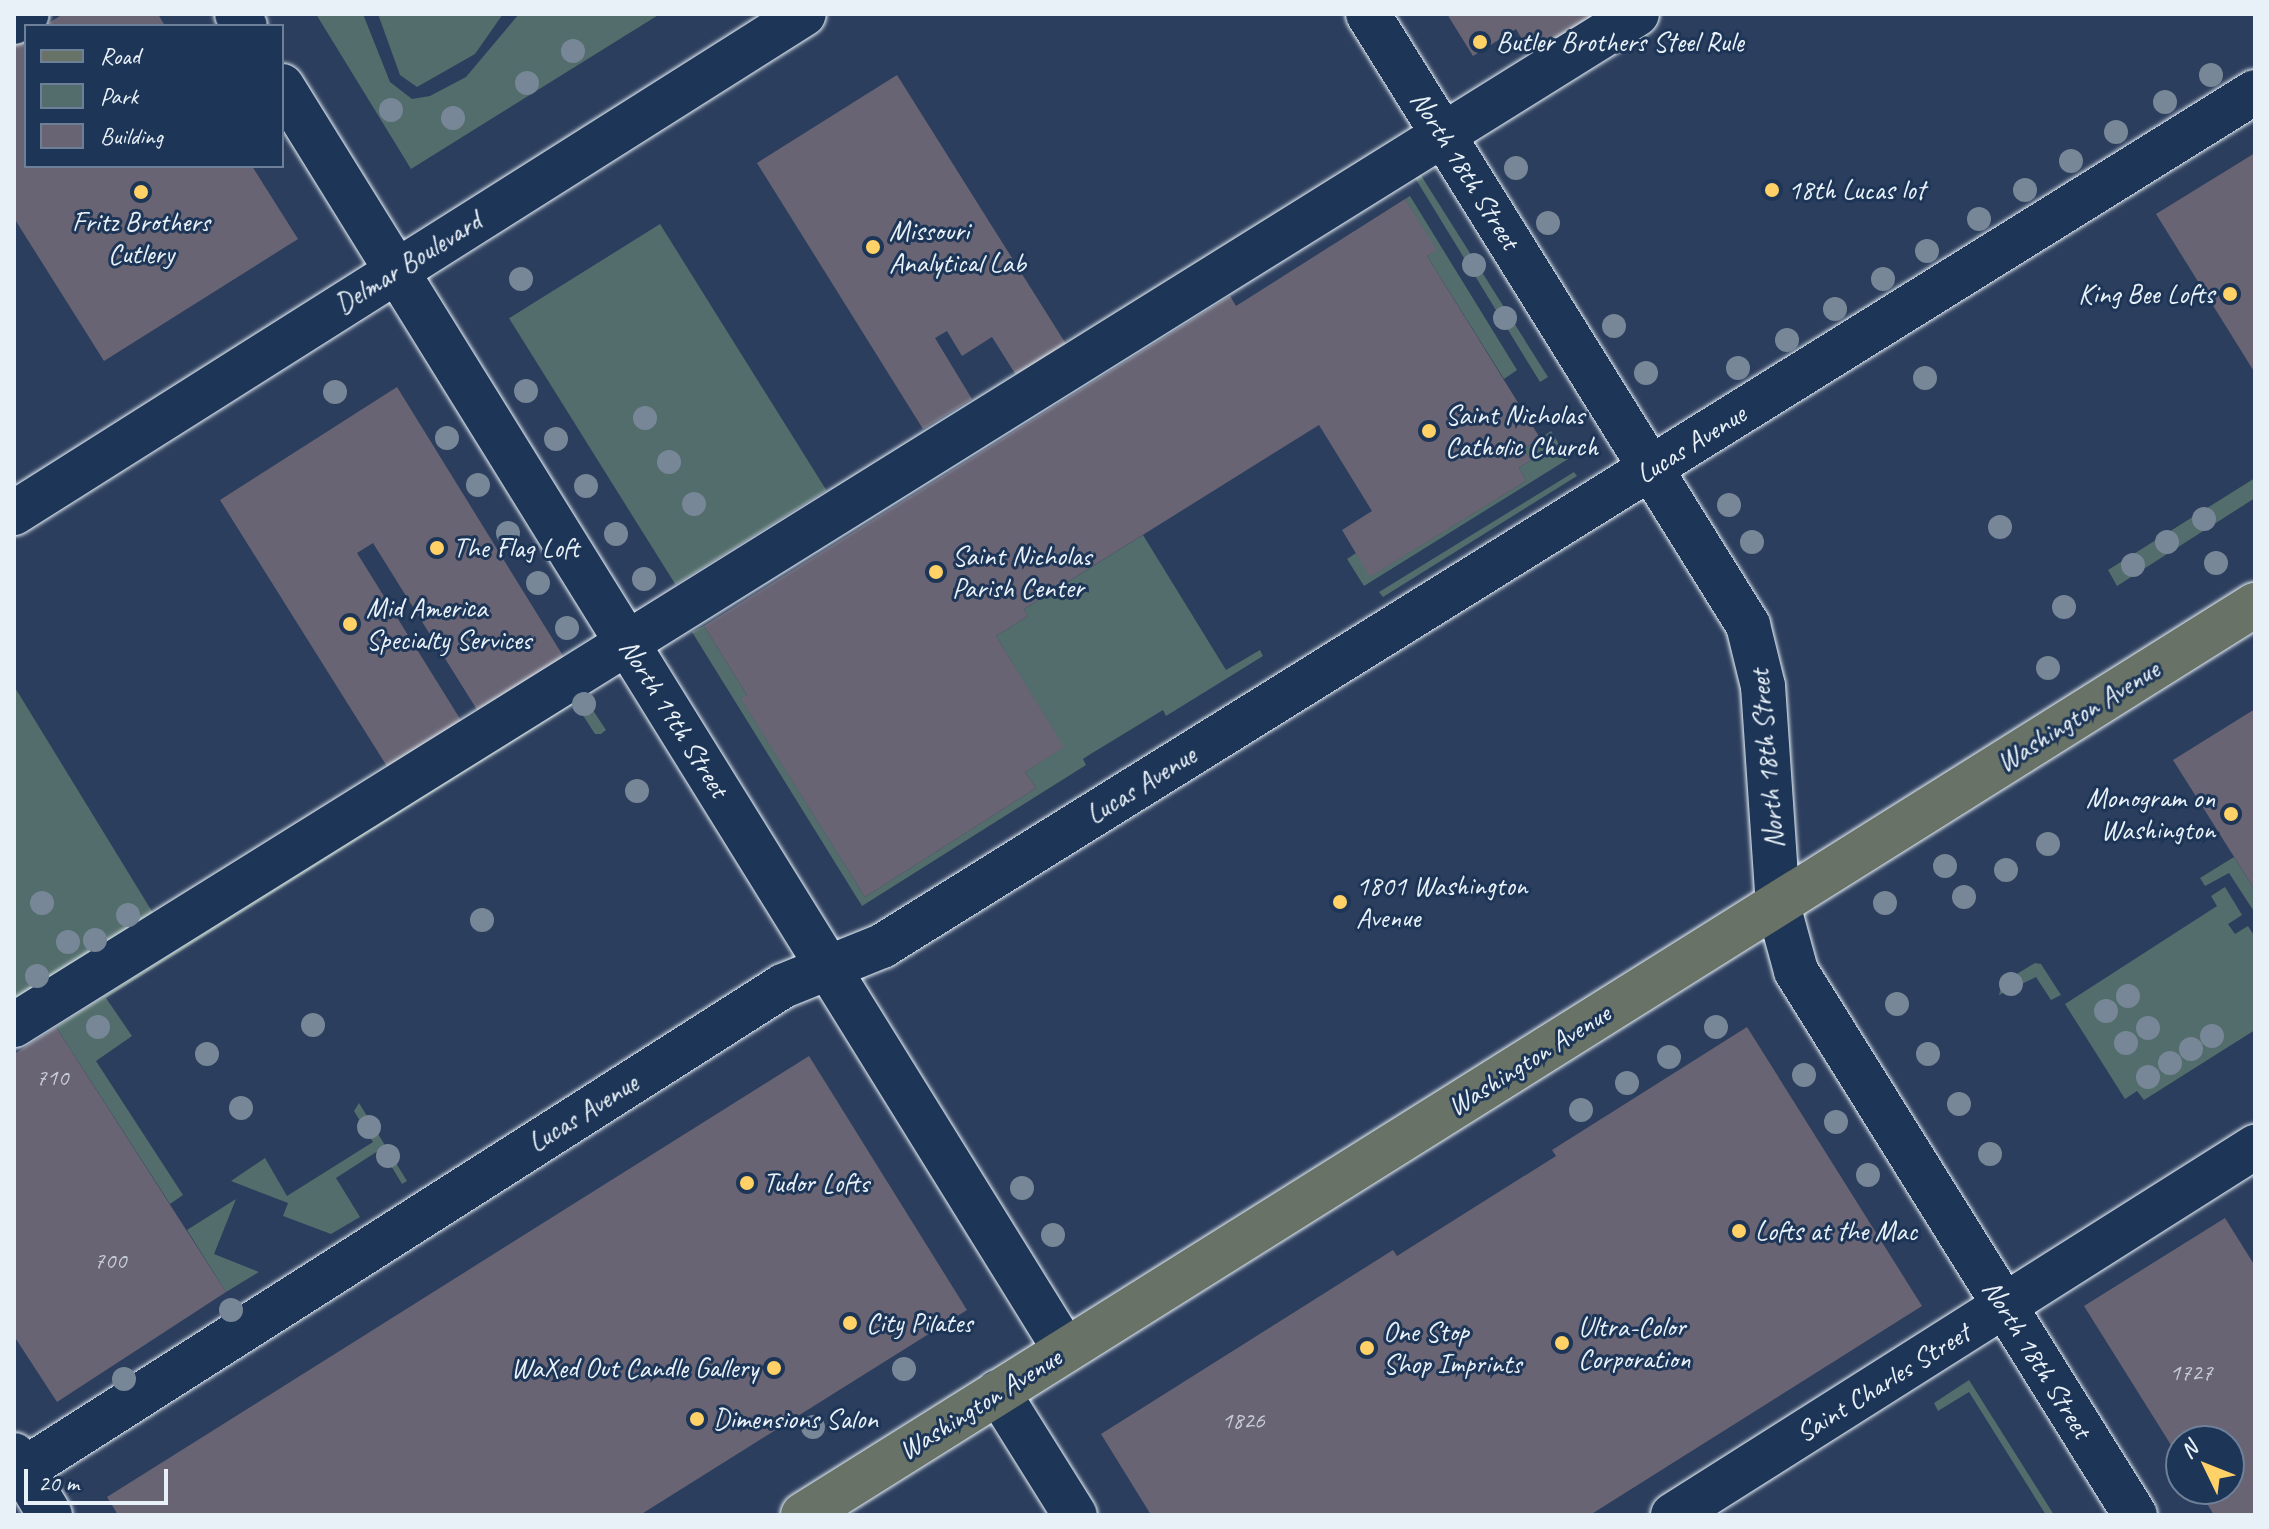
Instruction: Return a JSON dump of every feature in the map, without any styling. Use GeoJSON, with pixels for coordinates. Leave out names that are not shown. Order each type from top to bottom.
{"type":"FeatureCollection","features":[{"type":"Feature","properties":{"kind":"main road","name":"Washington Avenue"},"geometry":{"type":"LineString","coordinates":[[803,1515],[2255,605]]}},
{"type":"Feature","properties":{"kind":"street"},"geometry":{"type":"LineString","coordinates":[[14,22],[27,14]]}},
{"type":"Feature","properties":{"kind":"street","name":"Delmar Boulevard"},"geometry":{"type":"LineString","coordinates":[[14,513],[804,14]]}},
{"type":"Feature","properties":{"kind":"street","name":"North 18th Street"},"geometry":{"type":"LineString","coordinates":[[1368,14],[1725,584],[1758,655],[1778,905],[1783,935],[1810,998],[2135,1515]]}},
{"type":"Feature","properties":{"kind":"street"},"geometry":{"type":"LineString","coordinates":[[14,1025],[1637,14]]}},
{"type":"Feature","properties":{"kind":"street","name":"North 19th Street"},"geometry":{"type":"LineString","coordinates":[[284,89],[1065,1350]]}},
{"type":"Feature","properties":{"kind":"street","name":"Lucas Avenue"},"geometry":{"type":"LineString","coordinates":[[18,1462],[783,986],[882,946],[2255,92]]}},
{"type":"Feature","properties":{"kind":"street","name":"Saint Charles Street"},"geometry":{"type":"LineString","coordinates":[[1673,1515],[2255,1147]]}},
{"type":"Feature","properties":{"kind":"street"},"geometry":{"type":"LineString","coordinates":[[998,1392],[1075,1515]]}},
{"type":"Feature","properties":{"kind":"street"},"geometry":{"type":"LineString","coordinates":[[18,1462],[50,1515]]}},
{"type":"Feature","properties":{"kind":"green space"},"geometry":{"type":"Polygon","coordinates":[[[316,14],[363,14],[390,82],[412,99],[430,96],[466,77],[519,14],[660,14],[411,169],[316,14]]]}},
{"type":"Feature","properties":{"kind":"green space"},"geometry":{"type":"Polygon","coordinates":[[[378,14],[503,14],[475,54],[417,87],[400,75],[378,14]]]}},
{"type":"Feature","properties":{"kind":"green space"},"geometry":{"type":"Polygon","coordinates":[[[1417,169],[1548,377],[1540,382],[1412,173],[1417,169]]]}},
{"type":"Feature","properties":{"kind":"green space"},"geometry":{"type":"Polygon","coordinates":[[[1410,196],[1517,370],[1504,379],[1427,256],[1436,250],[1405,199],[1410,196]]]}},
{"type":"Feature","properties":{"kind":"green space"},"geometry":{"type":"Polygon","coordinates":[[[660,224],[826,490],[675,585],[509,318],[660,224]]]}},
{"type":"Feature","properties":{"kind":"green space"},"geometry":{"type":"Polygon","coordinates":[[[1551,431],[1568,459],[1364,586],[1347,559],[1356,553],[1371,576],[1526,481],[1519,468],[1531,460],[1524,449],[1551,431]]]}},
{"type":"Feature","properties":{"kind":"green space"},"geometry":{"type":"Polygon","coordinates":[[[1574,472],[1577,476],[1383,597],[1379,592],[1574,472]]]}},
{"type":"Feature","properties":{"kind":"green space"},"geometry":{"type":"Polygon","coordinates":[[[2255,478],[2255,498],[2117,586],[2108,570],[2255,478]]]}},
{"type":"Feature","properties":{"kind":"green space"},"geometry":{"type":"Polygon","coordinates":[[[1143,535],[1226,670],[1260,650],[1263,656],[1166,716],[1163,710],[1089,755],[1083,759],[1086,765],[862,906],[692,632],[704,626],[747,695],[742,700],[865,897],[1036,788],[1025,772],[1063,747],[996,636],[1028,616],[1024,609],[1143,535]]]}},
{"type":"Feature","properties":{"kind":"green space"},"geometry":{"type":"Polygon","coordinates":[[[14,686],[153,913],[14,999],[14,686]]]}},
{"type":"Feature","properties":{"kind":"green space"},"geometry":{"type":"Polygon","coordinates":[[[581,692],[606,730],[601,734],[595,734],[575,703],[106,998],[132,1036],[96,1061],[183,1195],[170,1204],[56,1027],[581,692]]]}},
{"type":"Feature","properties":{"kind":"green space"},"geometry":{"type":"Polygon","coordinates":[[[2234,857],[2255,890],[2255,913],[2229,873],[2205,886],[2200,878],[2234,857]]]}},
{"type":"Feature","properties":{"kind":"green space"},"geometry":{"type":"Polygon","coordinates":[[[2225,887],[2242,915],[2228,924],[2235,934],[2248,926],[2255,937],[2255,1030],[2144,1100],[2137,1091],[2125,1099],[2065,1004],[2217,906],[2211,896],[2225,887]]]}},
{"type":"Feature","properties":{"kind":"green space"},"geometry":{"type":"Polygon","coordinates":[[[2035,963],[2041,964],[2061,995],[2051,1000],[2036,977],[1999,995],[2002,983],[2035,963]]]}},
{"type":"Feature","properties":{"kind":"green space"},"geometry":{"type":"Polygon","coordinates":[[[359,1103],[407,1181],[402,1184],[381,1149],[336,1178],[360,1217],[331,1234],[283,1216],[288,1203],[231,1181],[265,1158],[287,1196],[373,1142],[354,1111],[359,1103]]]}},
{"type":"Feature","properties":{"kind":"green space"},"geometry":{"type":"Polygon","coordinates":[[[236,1199],[214,1254],[259,1272],[226,1292],[187,1230],[236,1199]]]}},
{"type":"Feature","properties":{"kind":"green space"},"geometry":{"type":"Polygon","coordinates":[[[1969,1380],[2054,1515],[2046,1515],[1969,1392],[1938,1411],[1934,1403],[1969,1380]]]}},
{"type":"Feature","properties":{"kind":"building"},"geometry":{"type":"Polygon","coordinates":[[[63,14],[158,14],[164,24],[47,24],[63,14]]]}},
{"type":"Feature","properties":{"kind":"building","name":"Butler Brothers Steel Rule"},"geometry":{"type":"Polygon","coordinates":[[[1447,14],[1596,14],[1531,55],[1516,29],[1473,56],[1447,14]]]}},
{"type":"Feature","properties":{"kind":"building","name":"Fritz Brothers Cutlery"},"geometry":{"type":"Polygon","coordinates":[[[24,38],[24,168],[253,168],[298,239],[104,361],[14,218],[14,45],[24,38]]]}},
{"type":"Feature","properties":{"kind":"building","name":"Missouri Analytical Lab"},"geometry":{"type":"Polygon","coordinates":[[[897,75],[1066,344],[1016,375],[992,337],[962,356],[947,331],[935,338],[972,399],[923,429],[757,163],[897,75]]]}},
{"type":"Feature","properties":{"kind":"building","name":"King Bee Lofts"},"geometry":{"type":"Polygon","coordinates":[[[2255,153],[2255,373],[2156,214],[2255,153]]]}},
{"type":"Feature","properties":{"kind":"building","name":"Saint Nicholas Parish Center"},"geometry":{"type":"Polygon","coordinates":[[[1405,199],[1437,250],[1427,256],[1540,438],[1524,449],[1531,460],[1519,468],[1526,481],[1370,577],[1342,530],[1372,511],[1319,425],[1024,609],[1028,616],[996,636],[1064,747],[1025,772],[1036,788],[865,897],[741,699],[747,695],[704,626],[1230,296],[1236,306],[1405,199]]]}},
{"type":"Feature","properties":{"kind":"building"},"geometry":{"type":"Polygon","coordinates":[[[397,387],[565,659],[479,713],[373,543],[357,553],[462,722],[388,768],[220,500],[397,387]]]}},
{"type":"Feature","properties":{"kind":"building","name":"Monogram on Washington"},"geometry":{"type":"Polygon","coordinates":[[[2255,709],[2255,890],[2173,760],[2255,709]]]}},
{"type":"Feature","properties":{"kind":"building"},"geometry":{"type":"Polygon","coordinates":[[[56,1027],[226,1292],[57,1402],[14,1336],[14,1054],[56,1027]]]}},
{"type":"Feature","properties":{"kind":"building"},"geometry":{"type":"Polygon","coordinates":[[[1747,1027],[1922,1306],[1590,1515],[1151,1515],[1101,1434],[1393,1250],[1397,1256],[1556,1156],[1552,1150],[1747,1027]]]}},
{"type":"Feature","properties":{"kind":"building","name":"Tudor Lofts"},"geometry":{"type":"Polygon","coordinates":[[[809,1056],[967,1310],[640,1515],[118,1515],[107,1497],[809,1056]]]}},
{"type":"Feature","properties":{"kind":"building"},"geometry":{"type":"Polygon","coordinates":[[[2225,1218],[2255,1266],[2255,1515],[2214,1515],[2208,1505],[2245,1505],[2245,1425],[2165,1425],[2165,1435],[2084,1306],[2225,1218]]]}},
{"type":"Feature","properties":{"kind":"place","name":"Butler Brothers Steel Rule"},"geometry":{"type":"Point","coordinates":[1480,42]}},
{"type":"Feature","properties":{"kind":"place","name":"18th Lucas lot"},"geometry":{"type":"Point","coordinates":[1772,190]}},
{"type":"Feature","properties":{"kind":"place","name":"Fritz Brothers Cutlery"},"geometry":{"type":"Point","coordinates":[141,192]}},
{"type":"Feature","properties":{"kind":"place","name":"Missouri Analytical Lab"},"geometry":{"type":"Point","coordinates":[873,247]}},
{"type":"Feature","properties":{"kind":"place","name":"King Bee Lofts"},"geometry":{"type":"Point","coordinates":[2230,294]}},
{"type":"Feature","properties":{"kind":"place","name":"Saint Nicholas Catholic Church"},"geometry":{"type":"Point","coordinates":[1429,431]}},
{"type":"Feature","properties":{"kind":"place","name":"The Flag Loft"},"geometry":{"type":"Point","coordinates":[437,548]}},
{"type":"Feature","properties":{"kind":"place","name":"Saint Nicholas Parish Center"},"geometry":{"type":"Point","coordinates":[936,572]}},
{"type":"Feature","properties":{"kind":"place","name":"Mid America Specialty Services"},"geometry":{"type":"Point","coordinates":[350,624]}},
{"type":"Feature","properties":{"kind":"place","name":"Monogram on Washington"},"geometry":{"type":"Point","coordinates":[2231,814]}},
{"type":"Feature","properties":{"kind":"place","name":"1801 Washington Avenue"},"geometry":{"type":"Point","coordinates":[1340,902]}},
{"type":"Feature","properties":{"kind":"place","name":"Tudor Lofts"},"geometry":{"type":"Point","coordinates":[747,1183]}},
{"type":"Feature","properties":{"kind":"place","name":"Lofts at the Mac"},"geometry":{"type":"Point","coordinates":[1739,1231]}},
{"type":"Feature","properties":{"kind":"place","name":"City Pilates"},"geometry":{"type":"Point","coordinates":[850,1323]}},
{"type":"Feature","properties":{"kind":"place","name":"Ultra-Color Corporation"},"geometry":{"type":"Point","coordinates":[1562,1343]}},
{"type":"Feature","properties":{"kind":"place","name":"One Stop Shop Imprints"},"geometry":{"type":"Point","coordinates":[1367,1348]}},
{"type":"Feature","properties":{"kind":"place","name":"WaXed Out Candle Gallery"},"geometry":{"type":"Point","coordinates":[774,1368]}},
{"type":"Feature","properties":{"kind":"place","name":"Dimensions Salon"},"geometry":{"type":"Point","coordinates":[697,1419]}}]}
